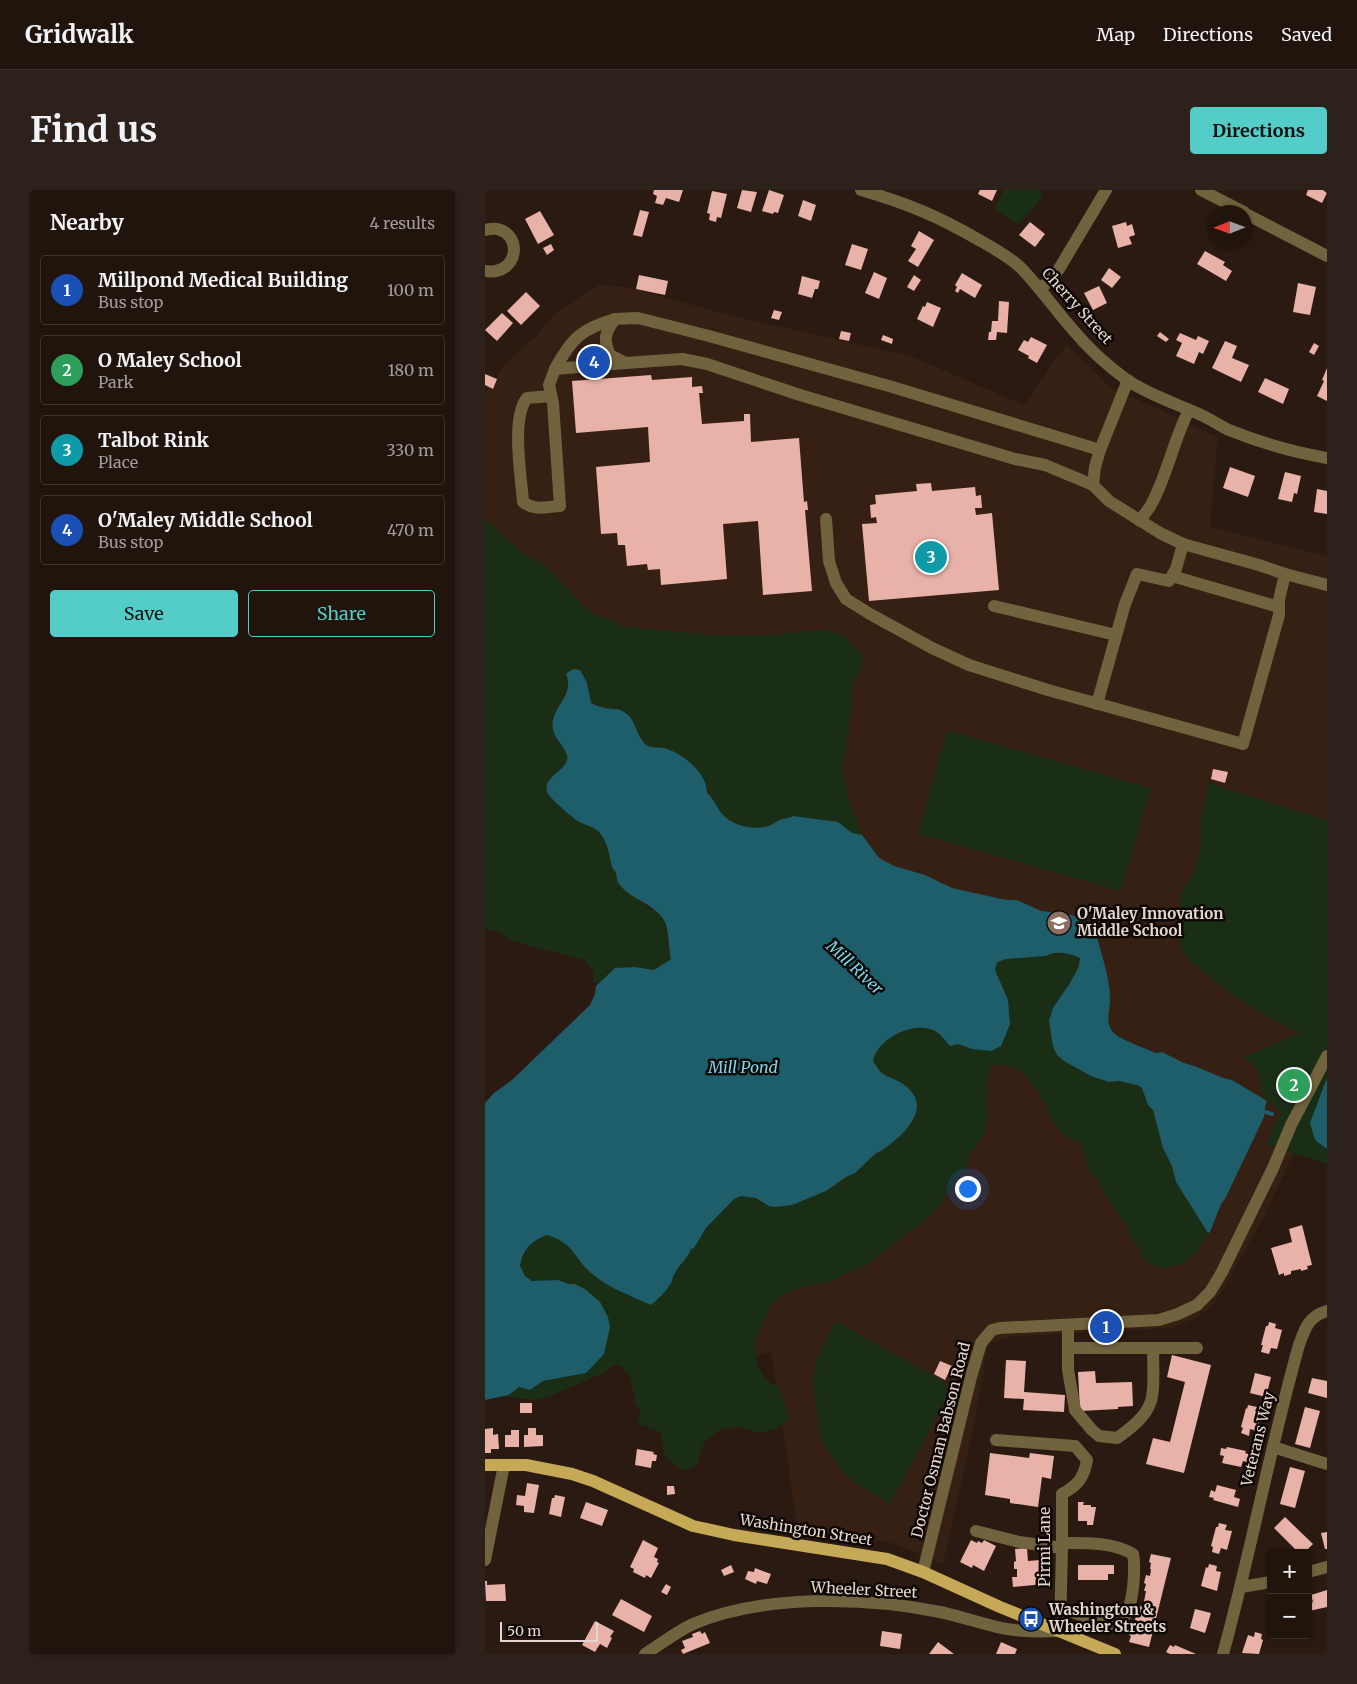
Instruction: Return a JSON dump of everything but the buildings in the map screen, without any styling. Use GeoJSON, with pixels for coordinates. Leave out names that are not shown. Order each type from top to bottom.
{"type":"FeatureCollection","features":[{"type":"Feature","properties":{"kind":"main road","name":"Washington Street"},"geometry":{"type":"LineString","coordinates":[[485,1465],[526,1465],[572,1474],[593,1481],[693,1526],[734,1535],[887,1559],[923,1572],[1000,1607],[1115,1654]]}},
{"type":"Feature","properties":{"kind":"street","name":"Cherry Street"},"geometry":{"type":"LineString","coordinates":[[861,190],[928,212],[1002,253],[1019,266],[1040,289],[1075,333],[1128,380],[1152,394],[1262,443],[1327,458]]}},
{"type":"Feature","properties":{"kind":"street"},"geometry":{"type":"LineString","coordinates":[[1040,289],[1059,268],[1106,190]]}},
{"type":"Feature","properties":{"kind":"street"},"geometry":{"type":"LineString","coordinates":[[1201,190],[1229,205]]}},
{"type":"Feature","properties":{"kind":"street"},"geometry":{"type":"LineString","coordinates":[[1252,217],[1327,256]]}},
{"type":"Feature","properties":{"kind":"street"},"geometry":{"type":"LineString","coordinates":[[485,230],[498,229],[510,236],[515,247],[512,260],[505,269],[493,272],[485,271]]}},
{"type":"Feature","properties":{"kind":"street"},"geometry":{"type":"LineString","coordinates":[[551,396],[527,398],[519,414],[518,428],[523,502],[530,507],[536,508],[560,506],[551,396],[549,385],[555,369],[566,349],[589,327],[626,317],[638,318],[709,336],[889,386],[1100,450]]}},
{"type":"Feature","properties":{"kind":"street"},"geometry":{"type":"LineString","coordinates":[[615,319],[607,329],[605,340],[610,355],[626,363]]}},
{"type":"Feature","properties":{"kind":"street"},"geometry":{"type":"LineString","coordinates":[[555,369],[682,359],[707,364],[800,395],[1015,459],[1045,465],[1093,485],[1109,501],[1160,533],[1183,544],[1327,585]]}},
{"type":"Feature","properties":{"kind":"street"},"geometry":{"type":"LineString","coordinates":[[1093,485],[1095,467],[1100,450],[1128,380]]}},
{"type":"Feature","properties":{"kind":"street"},"geometry":{"type":"LineString","coordinates":[[1140,520],[1159,489],[1189,410]]}},
{"type":"Feature","properties":{"kind":"street"},"geometry":{"type":"LineString","coordinates":[[826,518],[829,561],[836,583],[846,599],[932,648],[969,665],[1097,704],[1243,744],[1279,615],[1279,600],[1285,574]]}},
{"type":"Feature","properties":{"kind":"street"},"geometry":{"type":"LineString","coordinates":[[1097,704],[1125,604],[1137,574],[1169,581],[1176,569],[1183,544]]}},
{"type":"Feature","properties":{"kind":"street"},"geometry":{"type":"LineString","coordinates":[[1172,576],[1279,607]]}},
{"type":"Feature","properties":{"kind":"street"},"geometry":{"type":"LineString","coordinates":[[994,606],[1116,635]]}},
{"type":"Feature","properties":{"kind":"street","name":"Doctor Osman Babson Road"},"geometry":{"type":"LineString","coordinates":[[923,1572],[971,1377],[981,1343],[991,1330],[1159,1320],[1197,1305],[1210,1292],[1222,1272],[1273,1168],[1291,1125],[1327,1056]]}},
{"type":"Feature","properties":{"kind":"street","name":"Veterans Way"},"geometry":{"type":"LineString","coordinates":[[1223,1654],[1295,1361],[1307,1323],[1313,1317],[1327,1311]]}},
{"type":"Feature","properties":{"kind":"street"},"geometry":{"type":"LineString","coordinates":[[1068,1326],[1068,1370],[1075,1410],[1099,1436],[1117,1438],[1138,1422],[1152,1400],[1153,1349]]}},
{"type":"Feature","properties":{"kind":"street"},"geometry":{"type":"LineString","coordinates":[[1068,1348],[1197,1348]]}},
{"type":"Feature","properties":{"kind":"street","name":"Pirmi Lane"},"geometry":{"type":"LineString","coordinates":[[996,1440],[1075,1446],[1087,1460],[1084,1474],[1076,1484],[1062,1494],[1060,1631]]}},
{"type":"Feature","properties":{"kind":"street"},"geometry":{"type":"LineString","coordinates":[[1273,1447],[1327,1464]]}},
{"type":"Feature","properties":{"kind":"street"},"geometry":{"type":"LineString","coordinates":[[485,1560],[503,1465]]}},
{"type":"Feature","properties":{"kind":"street"},"geometry":{"type":"LineString","coordinates":[[976,1531],[1019,1542],[1062,1545],[1111,1545],[1125,1549],[1133,1554],[1135,1574],[1128,1612],[1123,1621],[1114,1624],[1061,1608]]}},
{"type":"Feature","properties":{"kind":"street"},"geometry":{"type":"LineString","coordinates":[[1312,1571],[1327,1567]]}},
{"type":"Feature","properties":{"kind":"street"},"geometry":{"type":"LineString","coordinates":[[1241,1586],[1267,1583]]}},
{"type":"Feature","properties":{"kind":"street","name":"Wheeler Street"},"geometry":{"type":"LineString","coordinates":[[645,1654],[693,1624],[727,1613],[773,1604],[851,1602],[882,1604],[940,1612],[1025,1631],[1060,1631]]}},
{"type":"Feature","properties":{"kind":"shaded area","name":"O'Maley Innovation Middle School"},"geometry":{"type":"Polygon","coordinates":[[[600,284],[627,287],[745,319],[911,356],[1024,405],[1059,354],[1067,346],[1112,388],[1218,437],[1210,527],[1327,556],[1327,1082],[1264,1217],[1222,1292],[1210,1308],[1194,1319],[1170,1328],[1008,1337],[991,1343],[987,1349],[975,1421],[943,1564],[892,1543],[798,1530],[771,1353],[677,1365],[746,1070],[485,595],[485,394],[507,362],[539,333],[552,316],[600,284]]]}},
{"type":"Feature","properties":{"kind":"green space"},"geometry":{"type":"Polygon","coordinates":[[[1004,190],[1039,190],[1043,196],[1019,224],[994,209],[1004,190]]]}},
{"type":"Feature","properties":{"kind":"green space"},"geometry":{"type":"Polygon","coordinates":[[[485,521],[489,522],[521,552],[543,564],[584,606],[597,616],[607,618],[622,626],[709,635],[765,635],[823,630],[843,635],[864,657],[853,683],[853,708],[849,722],[850,729],[843,768],[847,795],[862,835],[852,833],[838,822],[783,819],[770,826],[749,829],[724,817],[712,801],[711,795],[664,748],[648,746],[636,731],[631,719],[614,708],[606,708],[590,703],[587,683],[569,686],[552,719],[558,742],[567,753],[568,760],[546,788],[548,795],[578,821],[599,830],[610,850],[613,869],[616,872],[616,879],[619,885],[651,909],[659,912],[666,924],[671,959],[654,970],[635,967],[615,968],[598,984],[594,982],[593,971],[584,960],[512,941],[498,932],[485,928],[485,521]]]}},
{"type":"Feature","properties":{"kind":"green space"},"geometry":{"type":"Polygon","coordinates":[[[947,730],[1151,788],[1121,891],[918,834],[947,730]]]}},
{"type":"Feature","properties":{"kind":"green space"},"geometry":{"type":"Polygon","coordinates":[[[1209,783],[1327,820],[1327,1164],[1267,1145],[1273,1126],[1281,1114],[1273,1104],[1262,1096],[1260,1078],[1256,1068],[1248,1060],[1242,1058],[1300,1033],[1264,1015],[1229,993],[1188,959],[1182,951],[1179,928],[1181,893],[1192,874],[1199,856],[1201,820],[1209,783]]]}},
{"type":"Feature","properties":{"kind":"green space"},"geometry":{"type":"Polygon","coordinates":[[[1050,953],[1073,954],[1080,958],[1078,967],[1049,1021],[1109,1082],[1119,1081],[1142,1088],[1148,1105],[1153,1110],[1163,1148],[1172,1166],[1176,1182],[1208,1233],[1196,1253],[1183,1264],[1163,1268],[1149,1264],[1142,1257],[1128,1233],[1126,1225],[1110,1203],[1097,1179],[1089,1170],[1081,1144],[1063,1134],[1057,1128],[1044,1102],[1028,1078],[1015,1068],[999,1065],[991,1066],[987,1081],[988,1122],[985,1133],[970,1155],[966,1167],[937,1209],[865,1266],[840,1276],[832,1282],[806,1286],[788,1292],[771,1305],[755,1343],[757,1364],[767,1381],[776,1386],[778,1385],[790,1419],[776,1429],[759,1433],[738,1427],[722,1429],[706,1441],[701,1449],[698,1463],[687,1470],[678,1468],[664,1454],[661,1432],[637,1423],[641,1408],[636,1406],[630,1378],[620,1365],[613,1366],[603,1373],[548,1397],[535,1400],[509,1397],[519,1387],[530,1390],[543,1381],[586,1373],[575,1284],[552,1280],[537,1281],[528,1278],[524,1274],[520,1267],[522,1258],[532,1241],[547,1235],[560,1239],[568,1245],[591,1273],[613,1287],[663,1294],[691,1249],[694,1248],[727,1204],[743,1196],[751,1197],[769,1206],[802,1201],[826,1191],[855,1173],[876,1153],[880,1153],[896,1140],[911,1125],[916,1115],[902,1083],[883,1074],[873,1061],[876,1053],[888,1039],[906,1030],[925,1028],[938,1033],[950,1046],[958,1044],[972,1049],[1010,1024],[1008,1000],[995,970],[997,962],[1006,959],[1046,956],[1050,953]]]}},
{"type":"Feature","properties":{"kind":"green space"},"geometry":{"type":"Polygon","coordinates":[[[835,1321],[944,1382],[948,1395],[890,1504],[858,1485],[844,1473],[823,1444],[819,1430],[813,1381],[816,1360],[835,1321]]]}},
{"type":"Feature","properties":{"kind":"water","name":"Mill Pond"},"geometry":{"type":"Polygon","coordinates":[[[573,669],[580,670],[587,683],[591,703],[603,708],[624,712],[633,721],[644,743],[651,747],[664,748],[678,754],[692,764],[703,778],[707,793],[721,812],[733,822],[746,827],[759,828],[793,816],[838,822],[852,833],[862,835],[879,858],[894,866],[925,875],[952,888],[1006,900],[1017,900],[1041,911],[1072,915],[1095,928],[1109,984],[1110,1003],[1108,1015],[1111,1030],[1127,1041],[1156,1053],[1162,1052],[1184,1063],[1232,1080],[1267,1101],[1264,1117],[1221,1204],[1210,1232],[1208,1233],[1176,1182],[1172,1166],[1163,1148],[1153,1110],[1148,1105],[1142,1088],[1137,1085],[1119,1081],[1109,1082],[1091,1076],[1057,1055],[1053,1046],[1049,1021],[1053,1008],[1079,966],[1080,958],[1058,953],[1046,956],[1006,959],[997,962],[995,970],[1008,1000],[1010,1024],[1001,1046],[991,1051],[972,1049],[958,1044],[950,1046],[938,1033],[925,1028],[906,1030],[888,1039],[876,1053],[873,1061],[883,1074],[901,1082],[914,1096],[917,1108],[916,1114],[903,1133],[876,1153],[855,1173],[826,1191],[792,1205],[774,1207],[756,1198],[741,1196],[734,1199],[706,1228],[694,1248],[691,1249],[674,1274],[668,1288],[651,1305],[604,1283],[585,1267],[568,1246],[556,1238],[547,1235],[532,1243],[526,1250],[520,1266],[525,1276],[532,1281],[558,1280],[575,1284],[585,1289],[600,1302],[608,1317],[610,1327],[604,1354],[586,1373],[543,1381],[530,1390],[519,1387],[509,1395],[485,1400],[485,1103],[494,1093],[512,1080],[590,1005],[596,986],[615,968],[635,967],[654,970],[671,959],[667,930],[661,916],[619,884],[606,844],[599,832],[576,820],[548,794],[546,789],[547,784],[567,760],[566,753],[554,734],[552,724],[567,691],[568,682],[566,674],[573,669]]]}},
{"type":"Feature","properties":{"kind":"water"},"geometry":{"type":"Polygon","coordinates":[[[1327,1078],[1327,1149],[1315,1140],[1310,1123],[1327,1078]]]}},
{"type":"Feature","properties":{"kind":"waterway","name":"Mill River"},"geometry":{"type":"LineString","coordinates":[[1260,1110],[1272,1114]]}},
{"type":"Feature","properties":{"kind":"place","name":"O'Maley Middle School"},"geometry":{"type":"Point","coordinates":[594,362]}},
{"type":"Feature","properties":{"kind":"place","name":"Talbot Rink"},"geometry":{"type":"Point","coordinates":[931,557]}},
{"type":"Feature","properties":{"kind":"place","name":"O'Maley Innovation Middle School"},"geometry":{"type":"Point","coordinates":[1059,923]}},
{"type":"Feature","properties":{"kind":"place","name":"O Maley School"},"geometry":{"type":"Point","coordinates":[1294,1085]}},
{"type":"Feature","properties":{"kind":"place","name":"Millpond Medical Building"},"geometry":{"type":"Point","coordinates":[1106,1327]}},
{"type":"Feature","properties":{"kind":"place","name":"Washington & Wheeler Streets"},"geometry":{"type":"Point","coordinates":[1031,1619]}}]}
